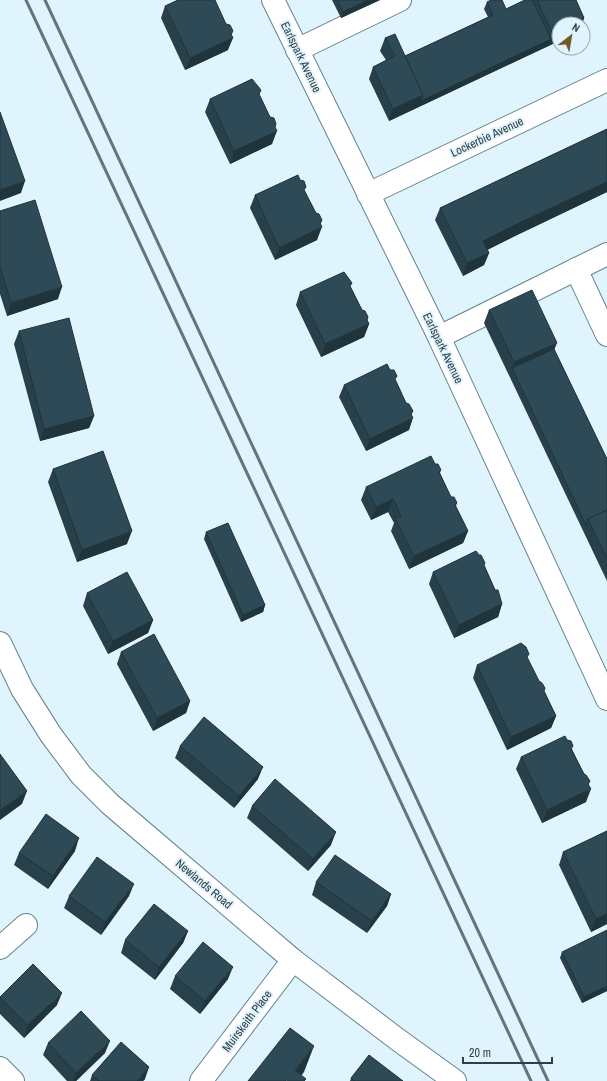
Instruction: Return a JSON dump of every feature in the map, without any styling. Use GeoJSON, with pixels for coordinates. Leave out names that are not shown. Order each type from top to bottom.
{"type":"FeatureCollection","features":[{"type":"Feature","properties":{"kind":"street","name":"Earlspark Avenue"},"geometry":{"type":"LineString","coordinates":[[273,0],[439,337],[607,699]]}},
{"type":"Feature","properties":{"kind":"street"},"geometry":{"type":"LineString","coordinates":[[297,50],[400,0]]}},
{"type":"Feature","properties":{"kind":"street","name":"Lockerbie Avenue"},"geometry":{"type":"LineString","coordinates":[[368,194],[607,80]]}},
{"type":"Feature","properties":{"kind":"street"},"geometry":{"type":"LineString","coordinates":[[439,337],[607,254]]}},
{"type":"Feature","properties":{"kind":"street"},"geometry":{"type":"LineString","coordinates":[[576,269],[607,335]]}},
{"type":"Feature","properties":{"kind":"street","name":"Newlands Road"},"geometry":{"type":"LineString","coordinates":[[0,643],[26,695],[51,735],[81,775],[110,804],[293,960],[397,1040],[455,1081]]}},
{"type":"Feature","properties":{"kind":"street"},"geometry":{"type":"LineString","coordinates":[[0,948],[26,925]]}},
{"type":"Feature","properties":{"kind":"street","name":"Muirskeith Place"},"geometry":{"type":"LineString","coordinates":[[201,1081],[293,960]]}},
{"type":"Feature","properties":{"kind":"street"},"geometry":{"type":"LineString","coordinates":[[0,1068],[13,1081]]}},
{"type":"Feature","properties":{"kind":"building"},"geometry":{"type":"Polygon","coordinates":[[[178,0],[215,0],[226,24],[230,25],[233,31],[231,34],[233,38],[190,58],[165,6],[178,0]]]}},
{"type":"Feature","properties":{"kind":"building"},"geometry":{"type":"Polygon","coordinates":[[[337,0],[368,0],[343,12],[337,0]]]}},
{"type":"Feature","properties":{"kind":"building"},"geometry":{"type":"Polygon","coordinates":[[[491,0],[502,0],[506,9],[525,0],[532,0],[551,39],[421,101],[423,95],[405,56],[493,15],[487,2],[491,0]]]}},
{"type":"Feature","properties":{"kind":"building"},"geometry":{"type":"Polygon","coordinates":[[[537,0],[576,0],[583,16],[551,16],[551,30],[537,0]]]}},
{"type":"Feature","properties":{"kind":"building"},"geometry":{"type":"Polygon","coordinates":[[[395,34],[423,95],[393,109],[373,67],[395,56],[385,38],[395,34]]]}},
{"type":"Feature","properties":{"kind":"building"},"geometry":{"type":"Polygon","coordinates":[[[252,79],[261,90],[259,94],[270,117],[274,118],[277,131],[234,151],[210,99],[252,79]]]}},
{"type":"Feature","properties":{"kind":"building"},"geometry":{"type":"Polygon","coordinates":[[[0,112],[25,181],[0,190],[0,112]]]}},
{"type":"Feature","properties":{"kind":"building"},"geometry":{"type":"Polygon","coordinates":[[[607,129],[607,182],[483,241],[489,253],[467,263],[440,208],[607,129]]]}},
{"type":"Feature","properties":{"kind":"building"},"geometry":{"type":"Polygon","coordinates":[[[298,175],[300,180],[304,181],[306,187],[304,190],[316,213],[319,214],[322,220],[320,223],[322,227],[279,248],[255,195],[298,175]]]}},
{"type":"Feature","properties":{"kind":"building"},"geometry":{"type":"Polygon","coordinates":[[[35,200],[62,287],[11,303],[0,267],[0,211],[35,200]]]}},
{"type":"Feature","properties":{"kind":"building"},"geometry":{"type":"Polygon","coordinates":[[[344,272],[352,283],[350,286],[362,310],[365,311],[368,317],[367,320],[369,324],[325,344],[300,292],[344,272]]]}},
{"type":"Feature","properties":{"kind":"building"},"geometry":{"type":"Polygon","coordinates":[[[532,290],[557,343],[514,362],[489,310],[532,290]]]}},
{"type":"Feature","properties":{"kind":"building"},"geometry":{"type":"Polygon","coordinates":[[[69,318],[94,416],[44,429],[19,331],[69,318]]]}},
{"type":"Feature","properties":{"kind":"building"},"geometry":{"type":"Polygon","coordinates":[[[554,349],[607,459],[607,510],[588,519],[586,525],[512,368],[554,349]]]}},
{"type":"Feature","properties":{"kind":"building"},"geometry":{"type":"Polygon","coordinates":[[[387,364],[390,370],[394,370],[397,376],[395,379],[406,403],[409,404],[413,411],[411,414],[413,418],[370,439],[344,385],[387,364]]]}},
{"type":"Feature","properties":{"kind":"building"},"geometry":{"type":"Polygon","coordinates":[[[103,451],[132,531],[82,550],[53,469],[103,451]]]}},
{"type":"Feature","properties":{"kind":"building"},"geometry":{"type":"Polygon","coordinates":[[[431,456],[435,464],[438,464],[441,470],[439,472],[451,497],[454,497],[457,503],[455,505],[468,531],[414,556],[395,518],[401,516],[393,499],[376,507],[366,487],[431,456]]]}},
{"type":"Feature","properties":{"kind":"building"},"geometry":{"type":"Polygon","coordinates":[[[607,510],[607,559],[588,519],[607,510]]]}},
{"type":"Feature","properties":{"kind":"building"},"geometry":{"type":"Polygon","coordinates":[[[228,523],[265,605],[243,615],[206,532],[228,523]]]}},
{"type":"Feature","properties":{"kind":"building"},"geometry":{"type":"Polygon","coordinates":[[[476,551],[479,555],[481,555],[485,563],[484,565],[495,590],[498,590],[502,604],[459,625],[433,572],[476,551]]]}},
{"type":"Feature","properties":{"kind":"building"},"geometry":{"type":"Polygon","coordinates":[[[127,572],[153,620],[113,641],[87,593],[127,572]]]}},
{"type":"Feature","properties":{"kind":"building"},"geometry":{"type":"Polygon","coordinates":[[[154,634],[190,701],[157,718],[121,652],[154,634]]]}},
{"type":"Feature","properties":{"kind":"building"},"geometry":{"type":"Polygon","coordinates":[[[521,643],[526,647],[529,654],[527,657],[539,681],[545,688],[544,691],[556,716],[511,737],[477,665],[521,643]]]}},
{"type":"Feature","properties":{"kind":"building"},"geometry":{"type":"Polygon","coordinates":[[[204,717],[263,767],[239,796],[180,746],[204,717]]]}},
{"type":"Feature","properties":{"kind":"building"},"geometry":{"type":"Polygon","coordinates":[[[565,736],[567,740],[571,741],[573,746],[571,749],[584,774],[590,781],[588,784],[591,789],[547,810],[521,757],[565,736]]]}},
{"type":"Feature","properties":{"kind":"building"},"geometry":{"type":"Polygon","coordinates":[[[0,754],[27,791],[0,810],[0,754]]]}},
{"type":"Feature","properties":{"kind":"building"},"geometry":{"type":"Polygon","coordinates":[[[275,779],[336,832],[313,859],[252,806],[275,779]]]}},
{"type":"Feature","properties":{"kind":"building"},"geometry":{"type":"Polygon","coordinates":[[[46,814],[79,838],[53,876],[19,853],[46,814]]]}},
{"type":"Feature","properties":{"kind":"building"},"geometry":{"type":"Polygon","coordinates":[[[607,831],[607,914],[596,919],[563,852],[607,831]]]}},
{"type":"Feature","properties":{"kind":"building"},"geometry":{"type":"Polygon","coordinates":[[[335,855],[391,894],[372,921],[316,882],[335,855]]]}},
{"type":"Feature","properties":{"kind":"building"},"geometry":{"type":"Polygon","coordinates":[[[97,857],[134,884],[105,922],[69,896],[97,857]]]}},
{"type":"Feature","properties":{"kind":"building"},"geometry":{"type":"Polygon","coordinates":[[[154,904],[188,931],[159,967],[125,940],[154,904]]]}},
{"type":"Feature","properties":{"kind":"building"},"geometry":{"type":"Polygon","coordinates":[[[607,930],[607,986],[584,997],[562,952],[607,930]]]}},
{"type":"Feature","properties":{"kind":"building"},"geometry":{"type":"Polygon","coordinates":[[[203,942],[233,967],[205,1001],[175,976],[203,942]]]}},
{"type":"Feature","properties":{"kind":"building"},"geometry":{"type":"Polygon","coordinates":[[[33,964],[62,993],[28,1025],[0,997],[33,964]]]}},
{"type":"Feature","properties":{"kind":"building"},"geometry":{"type":"Polygon","coordinates":[[[81,1011],[110,1041],[76,1073],[48,1043],[81,1011]]]}},
{"type":"Feature","properties":{"kind":"building"},"geometry":{"type":"Polygon","coordinates":[[[290,1028],[314,1046],[295,1070],[306,1079],[304,1081],[248,1081],[290,1028]]]}},
{"type":"Feature","properties":{"kind":"building"},"geometry":{"type":"Polygon","coordinates":[[[121,1042],[149,1067],[137,1081],[99,1081],[92,1075],[121,1042]]]}},
{"type":"Feature","properties":{"kind":"building"},"geometry":{"type":"Polygon","coordinates":[[[369,1055],[403,1081],[355,1081],[351,1078],[369,1055]]]}},
{"type":"Feature","properties":{"kind":"railway"},"geometry":{"type":"LineString","coordinates":[[26,0],[531,1081]]}},
{"type":"Feature","properties":{"kind":"railway"},"geometry":{"type":"LineString","coordinates":[[45,0],[548,1081]]}}]}
